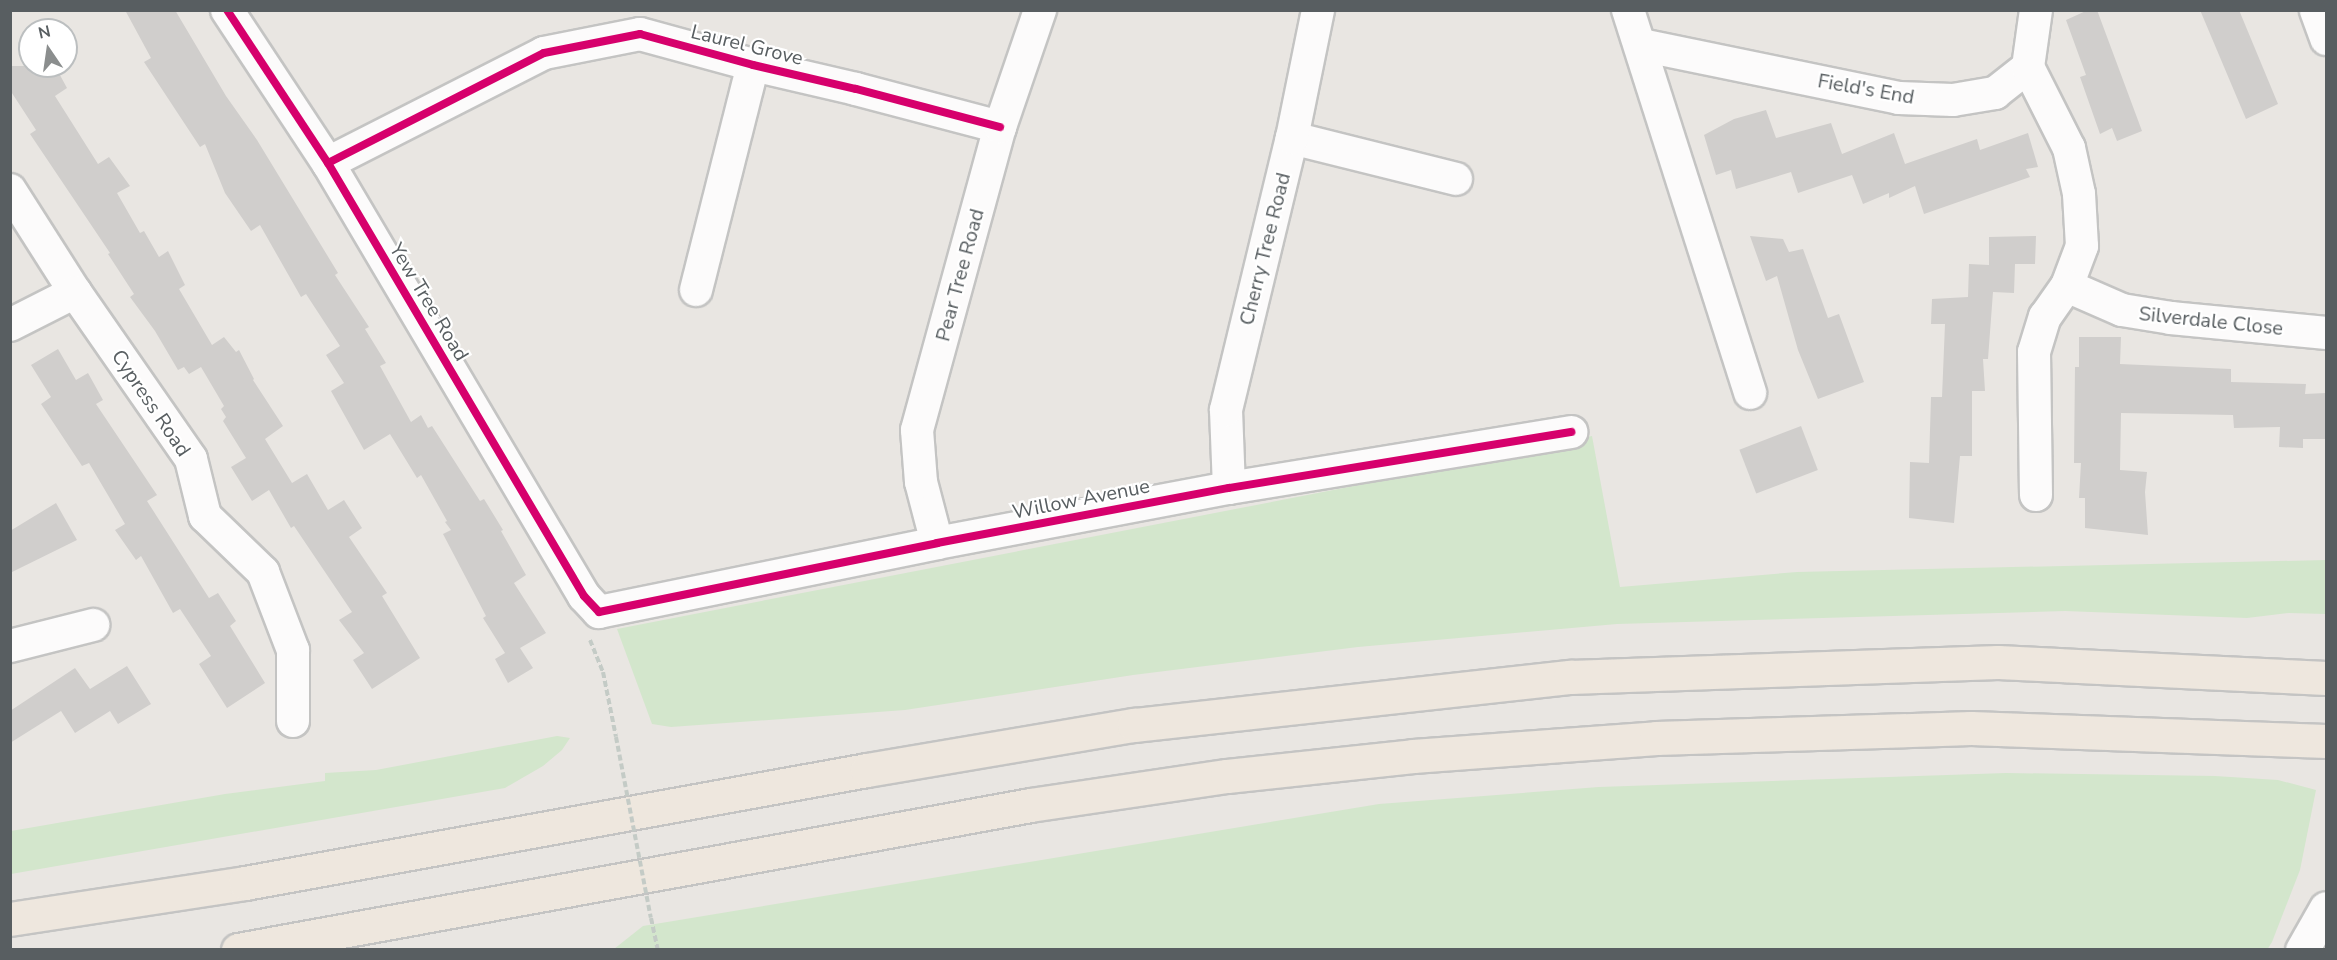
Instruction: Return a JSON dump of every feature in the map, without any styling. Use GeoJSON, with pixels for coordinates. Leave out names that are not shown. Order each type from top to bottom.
{"type":"FeatureCollection","features":[{"type":"Feature","properties":{"kind":"highway"},"geometry":{"type":"LineString","coordinates":[[10,919],[245,883],[867,770],[1134,725],[1558,678],[1998,662],[2316,677]]}},
{"type":"Feature","properties":{"kind":"highway"},"geometry":{"type":"LineString","coordinates":[[238,950],[1029,805],[1227,776],[1413,756],[1656,738],[1971,728],[2326,741]]}},
{"type":"Feature","properties":{"kind":"street","name":"Yew Tree Road"},"geometry":{"type":"LineString","coordinates":[[227,10],[328,163],[584,596],[594,624]]}},
{"type":"Feature","properties":{"kind":"street","name":"Pear Tree Road"},"geometry":{"type":"LineString","coordinates":[[937,543],[921,482],[917,430],[1000,127],[1040,10]]}},
{"type":"Feature","properties":{"kind":"street","name":"Cherry Tree Road"},"geometry":{"type":"LineString","coordinates":[[1229,488],[1226,410],[1292,138],[1318,10]]}},
{"type":"Feature","properties":{"kind":"street"},"geometry":{"type":"LineString","coordinates":[[1628,10],[1750,393]]}},
{"type":"Feature","properties":{"kind":"street"},"geometry":{"type":"LineString","coordinates":[[2036,10],[2028,67],[2069,148],[2079,194],[2082,246],[2067,286],[2045,317],[2034,352],[2036,495]]}},
{"type":"Feature","properties":{"kind":"street"},"geometry":{"type":"LineString","coordinates":[[2316,10],[2326,38]]}},
{"type":"Feature","properties":{"kind":"street","name":"Laurel Grove"},"geometry":{"type":"LineString","coordinates":[[328,163],[544,53],[640,34],[1000,127]]}},
{"type":"Feature","properties":{"kind":"street","name":"Field's End"},"geometry":{"type":"LineString","coordinates":[[1641,45],[1899,98],[1953,100],[1995,93],[2028,67]]}},
{"type":"Feature","properties":{"kind":"street","name":"Laurel Grove"},"geometry":{"type":"LineString","coordinates":[[696,290],[753,65]]}},
{"type":"Feature","properties":{"kind":"street"},"geometry":{"type":"LineString","coordinates":[[1292,138],[1456,179]]}},
{"type":"Feature","properties":{"kind":"street","name":"Cypress Road"},"geometry":{"type":"LineString","coordinates":[[10,190],[75,292],[191,459],[206,516],[263,572],[293,650],[293,721]]}},
{"type":"Feature","properties":{"kind":"street","name":"Silverdale Close"},"geometry":{"type":"LineString","coordinates":[[2067,286],[2122,310],[2171,318],[2326,333]]}},
{"type":"Feature","properties":{"kind":"street"},"geometry":{"type":"LineString","coordinates":[[10,325],[75,292]]}},
{"type":"Feature","properties":{"kind":"street","name":"Willow Avenue"},"geometry":{"type":"LineString","coordinates":[[594,624],[937,543],[1229,488],[1571,432]]}},
{"type":"Feature","properties":{"kind":"street"},"geometry":{"type":"LineString","coordinates":[[10,646],[93,625]]}},
{"type":"Feature","properties":{"kind":"street"},"geometry":{"type":"LineString","coordinates":[[2302,950],[2326,908]]}},
{"type":"Feature","properties":{"kind":"path"},"geometry":{"type":"LineString","coordinates":[[594,624],[658,950]]}},
{"type":"Feature","properties":{"kind":"green space"},"geometry":{"type":"Polygon","coordinates":[[[1592,436],[1620,587],[1797,572],[2326,560],[2326,614],[2289,613],[2247,618],[2065,611],[1617,624],[1358,647],[1133,675],[905,710],[671,727],[652,724],[617,629],[1390,479],[1592,436]]]}},
{"type":"Feature","properties":{"kind":"green space"},"geometry":{"type":"Polygon","coordinates":[[[557,736],[570,738],[562,750],[543,766],[505,788],[11,874],[11,831],[225,794],[325,781],[325,773],[376,770],[557,736]]]}},
{"type":"Feature","properties":{"kind":"green space"},"geometry":{"type":"Polygon","coordinates":[[[2006,773],[2215,776],[2278,780],[2316,790],[2300,870],[2267,950],[614,949],[643,926],[1379,804],[1599,787],[2006,773]]]}},
{"type":"Feature","properties":{"kind":"building"},"geometry":{"type":"Polygon","coordinates":[[[125,10],[175,10],[226,96],[257,140],[338,273],[335,275],[369,327],[365,329],[386,363],[380,366],[411,422],[421,415],[428,428],[432,426],[480,501],[484,499],[503,530],[501,531],[526,575],[514,583],[546,633],[520,648],[533,668],[508,683],[495,659],[505,653],[483,618],[486,616],[443,534],[451,530],[421,475],[417,478],[390,434],[364,450],[331,391],[344,383],[326,355],[340,346],[306,294],[301,297],[260,225],[251,231],[225,193],[205,144],[200,147],[144,62],[151,58],[125,10]]]}},
{"type":"Feature","properties":{"kind":"building"},"geometry":{"type":"Polygon","coordinates":[[[2088,10],[2097,10],[2142,131],[2117,141],[2112,128],[2100,134],[2080,77],[2086,75],[2066,20],[2088,10]]]}},
{"type":"Feature","properties":{"kind":"building"},"geometry":{"type":"Polygon","coordinates":[[[2200,10],[2239,10],[2278,104],[2246,119],[2200,10]]]}},
{"type":"Feature","properties":{"kind":"building"},"geometry":{"type":"Polygon","coordinates":[[[10,66],[18,66],[18,78],[62,78],[67,88],[55,96],[98,164],[109,157],[130,186],[117,193],[140,233],[144,231],[159,257],[168,251],[185,285],[179,289],[212,345],[224,337],[236,352],[239,350],[253,380],[283,426],[265,439],[292,483],[307,474],[328,510],[344,500],[362,528],[349,537],[387,593],[382,596],[420,658],[372,689],[353,660],[364,653],[339,620],[352,612],[294,526],[291,528],[269,490],[252,501],[231,467],[246,458],[223,421],[226,417],[221,409],[224,406],[201,367],[189,374],[184,367],[178,370],[155,331],[130,297],[134,294],[108,254],[110,253],[30,134],[36,130],[10,90],[10,66]]]}},
{"type":"Feature","properties":{"kind":"building"},"geometry":{"type":"Polygon","coordinates":[[[1766,110],[1776,138],[1831,123],[1842,154],[1894,133],[1905,164],[1977,139],[1980,150],[2028,133],[2038,167],[2026,169],[2030,177],[1924,214],[1915,186],[1889,198],[1889,193],[1863,204],[1852,175],[1798,193],[1791,172],[1736,189],[1731,170],[1716,175],[1704,135],[1734,119],[1766,110]]]}},
{"type":"Feature","properties":{"kind":"building"},"geometry":{"type":"Polygon","coordinates":[[[1750,236],[1783,239],[1789,252],[1803,249],[1828,318],[1839,314],[1864,382],[1818,399],[1798,350],[1777,276],[1766,281],[1750,236]]]}},
{"type":"Feature","properties":{"kind":"building"},"geometry":{"type":"Polygon","coordinates":[[[2036,236],[2035,264],[2015,264],[2014,293],[1993,292],[1988,359],[1983,359],[1985,391],[1972,391],[1972,456],[1960,456],[1954,523],[1909,518],[1910,462],[1929,463],[1931,397],[1942,397],[1945,324],[1931,324],[1932,299],[1968,297],[1969,264],[1989,265],[1989,237],[2036,236]]]}},
{"type":"Feature","properties":{"kind":"building"},"geometry":{"type":"Polygon","coordinates":[[[2079,337],[2121,337],[2120,364],[2231,369],[2231,382],[2306,384],[2305,394],[2326,393],[2326,439],[2303,439],[2303,448],[2279,447],[2280,427],[2234,428],[2233,415],[2121,413],[2120,470],[2147,472],[2145,492],[2148,535],[2085,528],[2085,498],[2079,498],[2081,463],[2074,463],[2075,367],[2079,367],[2079,337]]]}},
{"type":"Feature","properties":{"kind":"building"},"geometry":{"type":"Polygon","coordinates":[[[58,349],[76,380],[88,373],[103,400],[96,404],[157,495],[147,501],[209,598],[218,593],[236,621],[230,626],[265,683],[227,708],[199,664],[211,656],[180,609],[173,613],[141,556],[136,560],[115,530],[125,524],[89,463],[82,466],[41,404],[51,397],[31,365],[58,349]]]}},
{"type":"Feature","properties":{"kind":"building"},"geometry":{"type":"Polygon","coordinates":[[[1801,426],[1818,470],[1756,494],[1739,450],[1801,426]]]}},
{"type":"Feature","properties":{"kind":"building"},"geometry":{"type":"Polygon","coordinates":[[[56,503],[77,540],[10,573],[10,531],[56,503]]]}},
{"type":"Feature","properties":{"kind":"building"},"geometry":{"type":"Polygon","coordinates":[[[127,666],[151,704],[118,724],[110,711],[75,733],[61,711],[10,743],[10,711],[75,668],[90,689],[127,666]]]}},
{"type":"Feature","properties":{"kind":"cycle path"},"geometry":{"type":"LineString","coordinates":[[227,10],[328,163],[584,596],[599,612],[937,543],[1229,488],[1571,432]]}},
{"type":"Feature","properties":{"kind":"cycle path"},"geometry":{"type":"LineString","coordinates":[[328,163],[544,53],[640,34],[1000,127]]}}]}
